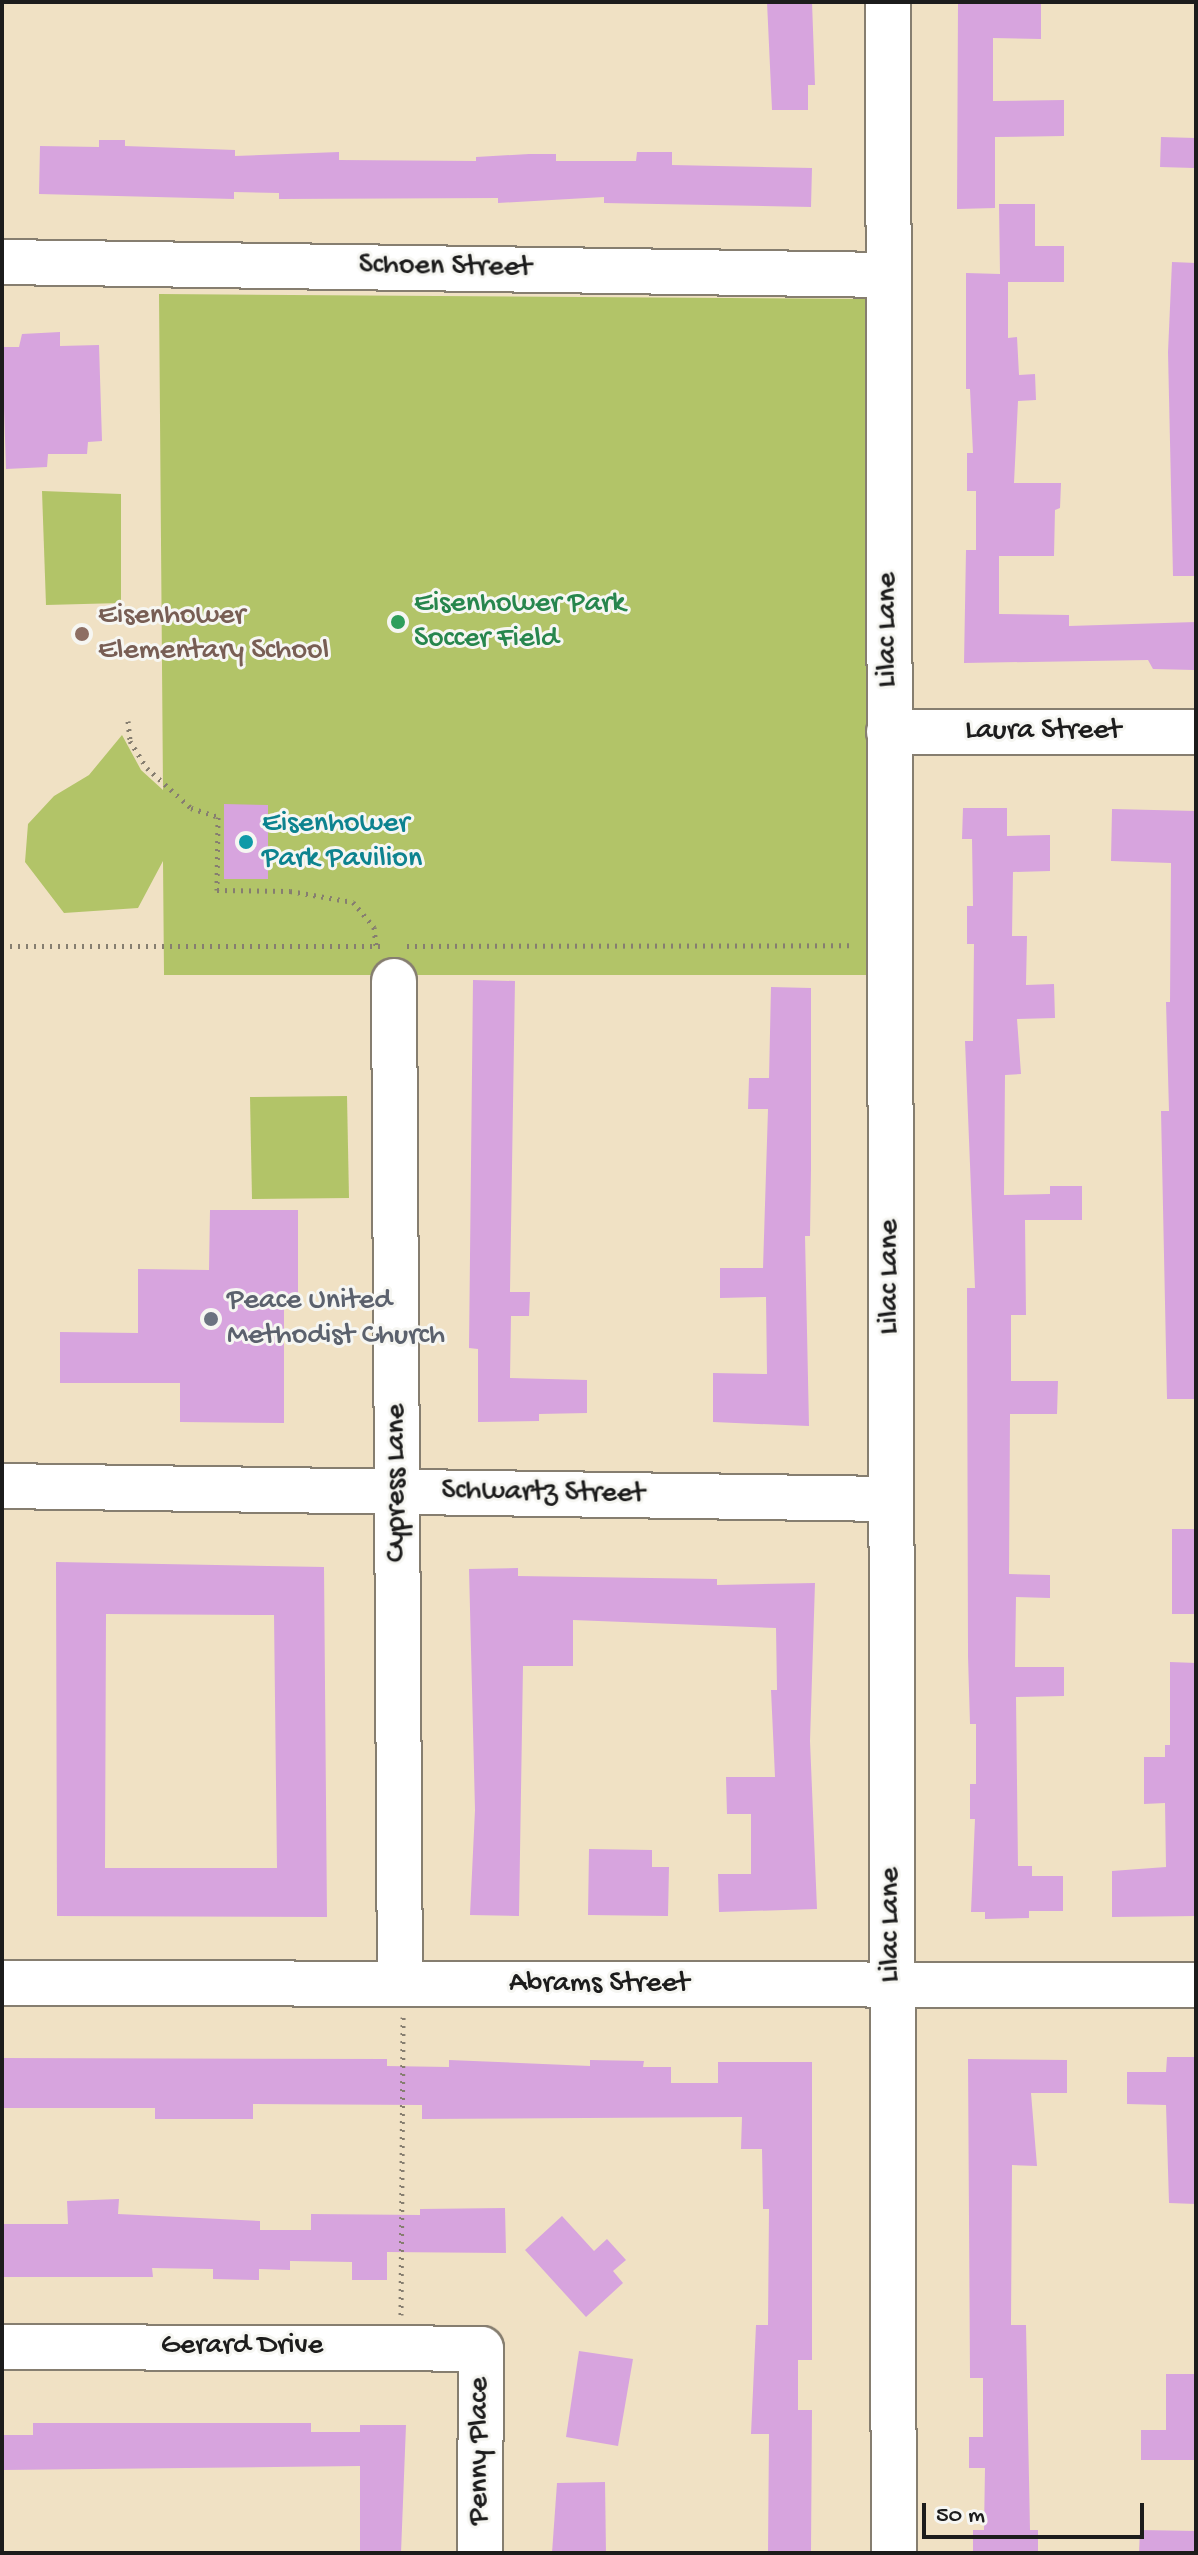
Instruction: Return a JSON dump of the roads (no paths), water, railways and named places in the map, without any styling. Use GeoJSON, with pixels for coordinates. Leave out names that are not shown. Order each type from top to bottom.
{"type":"FeatureCollection","features":[{"type":"Feature","properties":{"kind":"street","name":"Lilac Lane"},"geometry":{"type":"LineString","coordinates":[[888,2],[894,2553]]}},
{"type":"Feature","properties":{"kind":"street","name":"Schoen Street"},"geometry":{"type":"LineString","coordinates":[[2,262],[888,275]]}},
{"type":"Feature","properties":{"kind":"street","name":"Laura Street"},"geometry":{"type":"LineString","coordinates":[[889,732],[1196,732]]}},
{"type":"Feature","properties":{"kind":"street","name":"Cypress Lane"},"geometry":{"type":"LineString","coordinates":[[385,964],[399,1492],[400,1984]]}},
{"type":"Feature","properties":{"kind":"street","name":"Schwartz Street"},"geometry":{"type":"LineString","coordinates":[[2,1486],[891,1499]]}},
{"type":"Feature","properties":{"kind":"street","name":"Abrams Street"},"geometry":{"type":"LineString","coordinates":[[2,1983],[1196,1985]]}},
{"type":"Feature","properties":{"kind":"street","name":"Gerard Drive"},"geometry":{"type":"LineString","coordinates":[[2,2347],[481,2349]]}},
{"type":"Feature","properties":{"kind":"street","name":"Penny Place"},"geometry":{"type":"LineString","coordinates":[[480,2553],[481,2349]]}},
{"type":"Feature","properties":{"kind":"place","name":"Eisenhower Park Soccer Field"},"geometry":{"type":"Point","coordinates":[398,622]}},
{"type":"Feature","properties":{"kind":"place","name":"Eisenhower Elementary School"},"geometry":{"type":"Point","coordinates":[82,634]}},
{"type":"Feature","properties":{"kind":"place","name":"Eisenhower Park Pavilion"},"geometry":{"type":"Point","coordinates":[246,842]}},
{"type":"Feature","properties":{"kind":"place","name":"Peace United Methodist Church"},"geometry":{"type":"Point","coordinates":[211,1319]}}]}
